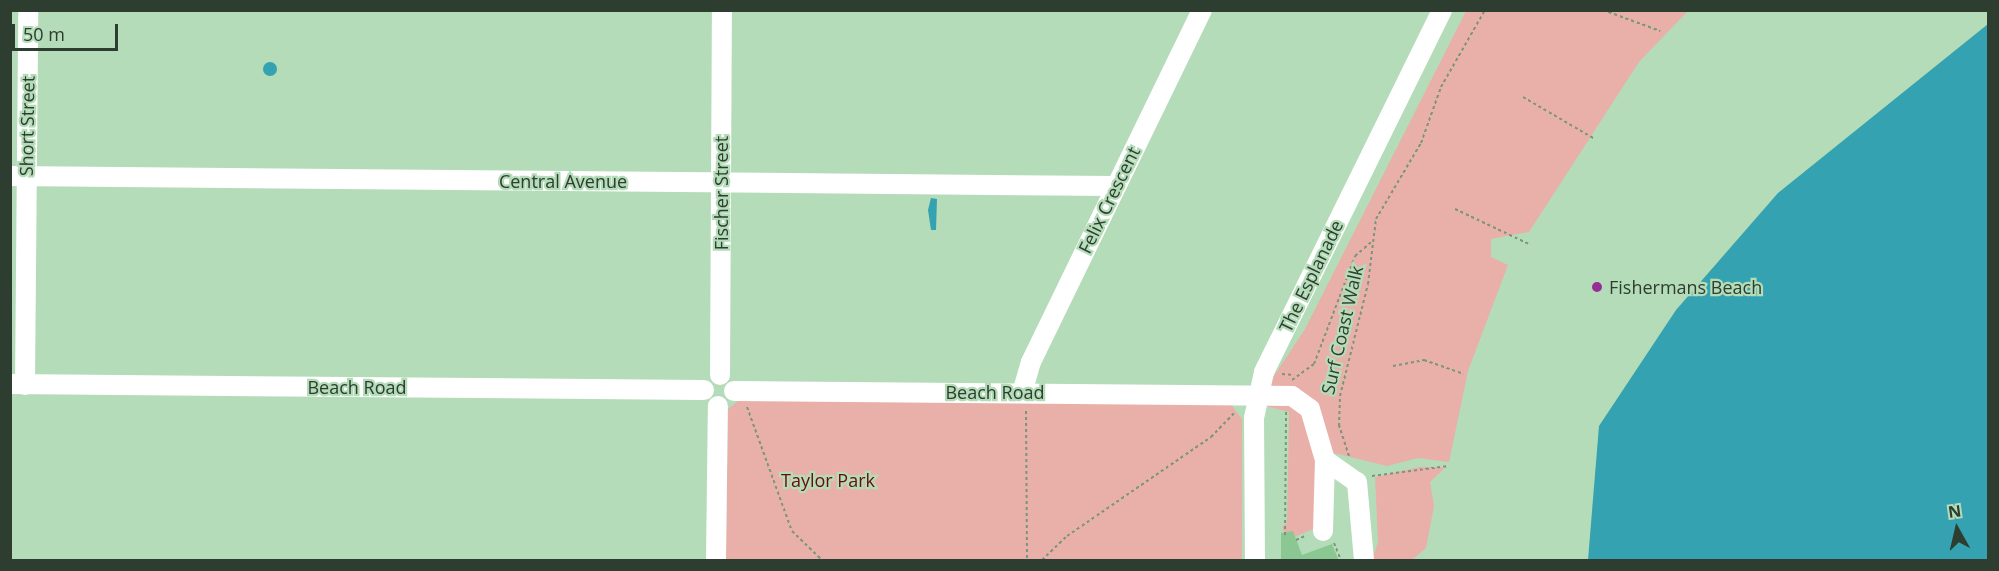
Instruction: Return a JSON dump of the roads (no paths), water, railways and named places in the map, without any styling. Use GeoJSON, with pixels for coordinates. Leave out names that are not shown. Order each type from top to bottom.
{"type":"FeatureCollection","features":[{"type":"Feature","properties":{"kind":"street","name":"Short Street"},"geometry":{"type":"LineString","coordinates":[[18,385],[18,176],[28,10]]}},
{"type":"Feature","properties":{"kind":"street","name":"Fischer Street"},"geometry":{"type":"LineString","coordinates":[[720,375],[722,10]]}},
{"type":"Feature","properties":{"kind":"street","name":"Felix Crescent"},"geometry":{"type":"LineString","coordinates":[[1024,393],[1031,362],[1202,10]]}},
{"type":"Feature","properties":{"kind":"street","name":"The Esplanade"},"geometry":{"type":"LineString","coordinates":[[1255,561],[1256,395],[1443,10]]}},
{"type":"Feature","properties":{"kind":"street","name":"Central Avenue"},"geometry":{"type":"LineString","coordinates":[[18,176],[1116,186]]}},
{"type":"Feature","properties":{"kind":"street"},"geometry":{"type":"LineString","coordinates":[[720,375],[730,380],[740,391],[730,402],[718,406],[708,402],[704,390],[708,380],[720,375]]}},
{"type":"Feature","properties":{"kind":"street","name":"Beach Road"},"geometry":{"type":"LineString","coordinates":[[18,385],[704,390]]}},
{"type":"Feature","properties":{"kind":"street","name":"Beach Road"},"geometry":{"type":"LineString","coordinates":[[740,391],[1292,396],[1305,404],[1325,460]]}},
{"type":"Feature","properties":{"kind":"street"},"geometry":{"type":"LineString","coordinates":[[716,561],[718,406]]}},
{"type":"Feature","properties":{"kind":"street"},"geometry":{"type":"LineString","coordinates":[[1318,531],[1325,460],[1357,482],[1364,561]]}},
{"type":"Feature","properties":{"kind":"water"},"geometry":{"type":"Polygon","coordinates":[[[1988,24],[1988,560],[1588,560],[1599,426],[1676,310],[1778,193],[1988,24]]]}},
{"type":"Feature","properties":{"kind":"water"},"geometry":{"type":"Polygon","coordinates":[[[267,62],[273,62],[277,69],[273,76],[267,76],[263,72],[263,66],[267,62]]]}},
{"type":"Feature","properties":{"kind":"water"},"geometry":{"type":"Polygon","coordinates":[[[931,198],[937,199],[936,230],[931,230],[928,210],[931,198]]]}},
{"type":"Feature","properties":{"kind":"place","name":"Fishermans Beach"},"geometry":{"type":"Point","coordinates":[1597,287]}},
{"type":"Feature","properties":{"kind":"park label","name":"Taylor Park"},"geometry":{"type":"Point","coordinates":[828,480]}}]}
